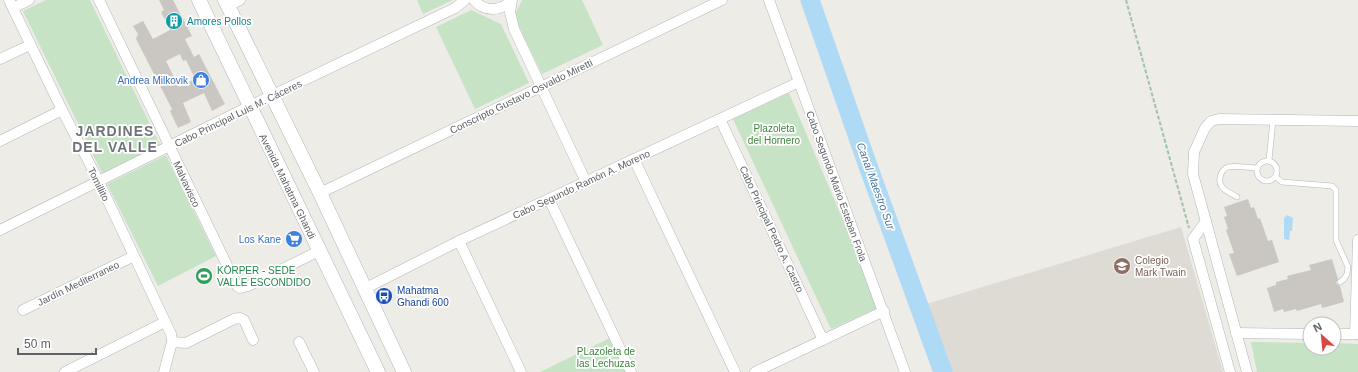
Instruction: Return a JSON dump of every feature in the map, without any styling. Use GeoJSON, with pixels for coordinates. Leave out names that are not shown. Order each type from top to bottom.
{"type":"FeatureCollection","features":[{"type":"Feature","properties":{"kind":"main road","name":"Avenida Mahatma Ghandi"},"geometry":{"type":"LineString","coordinates":[[199,0],[378,372]]}},
{"type":"Feature","properties":{"kind":"main road"},"geometry":{"type":"LineString","coordinates":[[231,2],[272,95],[404,372]]}},
{"type":"Feature","properties":{"kind":"street"},"geometry":{"type":"LineString","coordinates":[[11,4],[29,0]]}},
{"type":"Feature","properties":{"kind":"street","name":"Malvavisco"},"geometry":{"type":"LineString","coordinates":[[99,0],[237,286],[240,288],[248,286],[319,251]]}},
{"type":"Feature","properties":{"kind":"street","name":"Cabo Principal Luis M. Cáceres"},"geometry":{"type":"LineString","coordinates":[[455,8],[465,0]]}},
{"type":"Feature","properties":{"kind":"street"},"geometry":{"type":"LineString","coordinates":[[482,5],[497,9],[503,7],[511,0]]}},
{"type":"Feature","properties":{"kind":"street"},"geometry":{"type":"LineString","coordinates":[[511,0],[510,12],[514,29],[586,182]]}},
{"type":"Feature","properties":{"kind":"street","name":"Conscripto Gustavo Osvaldo Miretti"},"geometry":{"type":"LineString","coordinates":[[320,193],[722,0]]}},
{"type":"Feature","properties":{"kind":"street","name":"Cabo Segundo Mario Esteban Frola"},"geometry":{"type":"LineString","coordinates":[[769,0],[884,311],[905,372]]}},
{"type":"Feature","properties":{"kind":"street","name":"Tomillito"},"geometry":{"type":"LineString","coordinates":[[11,4],[166,322],[172,337],[172,342]]}},
{"type":"Feature","properties":{"kind":"street","name":"Cabo Principal Luis M. Cáceres"},"geometry":{"type":"LineString","coordinates":[[0,230],[170,147],[272,95],[455,8],[468,5],[482,5]]}},
{"type":"Feature","properties":{"kind":"street"},"geometry":{"type":"LineString","coordinates":[[482,5],[502,15],[514,29]]}},
{"type":"Feature","properties":{"kind":"street"},"geometry":{"type":"LineString","coordinates":[[0,59],[30,45]]}},
{"type":"Feature","properties":{"kind":"street","name":"Cabo Segundo Ramón A. Moreno"},"geometry":{"type":"LineString","coordinates":[[364,290],[459,241],[799,82]]}},
{"type":"Feature","properties":{"kind":"street"},"geometry":{"type":"LineString","coordinates":[[0,141],[62,110]]}},
{"type":"Feature","properties":{"kind":"street","name":"Cabo Principal Pedro A. Castro"},"geometry":{"type":"LineString","coordinates":[[720,119],[823,340]]}},
{"type":"Feature","properties":{"kind":"street"},"geometry":{"type":"LineString","coordinates":[[1247,372],[1194,174],[1194,152],[1204,128],[1211,121],[1220,119],[1358,121]]}},
{"type":"Feature","properties":{"kind":"street"},"geometry":{"type":"LineString","coordinates":[[634,159],[735,372]]}},
{"type":"Feature","properties":{"kind":"street"},"geometry":{"type":"LineString","coordinates":[[549,199],[632,372]]}},
{"type":"Feature","properties":{"kind":"street"},"geometry":{"type":"LineString","coordinates":[[1206,221],[1192,239],[1230,372]]}},
{"type":"Feature","properties":{"kind":"street"},"geometry":{"type":"LineString","coordinates":[[1342,334],[1356,334],[1358,240]]}},
{"type":"Feature","properties":{"kind":"street"},"geometry":{"type":"LineString","coordinates":[[459,241],[521,372]]}},
{"type":"Feature","properties":{"kind":"street","name":"Jardín Mediterraneo"},"geometry":{"type":"LineString","coordinates":[[23,310],[134,256]]}},
{"type":"Feature","properties":{"kind":"street"},"geometry":{"type":"LineString","coordinates":[[755,372],[884,311]]}},
{"type":"Feature","properties":{"kind":"street"},"geometry":{"type":"LineString","coordinates":[[164,372],[172,342],[186,344],[234,319],[240,318],[244,320],[252,340]]}},
{"type":"Feature","properties":{"kind":"street"},"geometry":{"type":"LineString","coordinates":[[65,372],[166,322]]}},
{"type":"Feature","properties":{"kind":"street"},"geometry":{"type":"LineString","coordinates":[[1236,333],[1302,334]]}},
{"type":"Feature","properties":{"kind":"street"},"geometry":{"type":"LineString","coordinates":[[299,342],[314,372]]}},
{"type":"Feature","properties":{"kind":"lane"},"geometry":{"type":"LineString","coordinates":[[1269,160],[1273,119]]}},
{"type":"Feature","properties":{"kind":"lane"},"geometry":{"type":"LineString","coordinates":[[1269,160],[1277,167],[1278,171],[1276,177],[1270,181],[1261,180],[1257,174],[1257,168],[1263,161],[1269,160]]}},
{"type":"Feature","properties":{"kind":"lane"},"geometry":{"type":"LineString","coordinates":[[1237,197],[1223,188],[1220,182],[1220,175],[1224,169],[1229,166],[1257,168]]}},
{"type":"Feature","properties":{"kind":"lane"},"geometry":{"type":"LineString","coordinates":[[1276,177],[1282,182],[1332,186],[1336,190],[1336,240],[1348,267],[1347,274],[1340,282]]}},
{"type":"Feature","properties":{"kind":"path"},"geometry":{"type":"LineString","coordinates":[[1126,0],[1192,239]]}},
{"type":"Feature","properties":{"kind":"shaded area","name":"Colegio Mark Twain"},"geometry":{"type":"Polygon","coordinates":[[[1181,227],[1223,372],[947,372],[923,305],[1181,227]]]}},
{"type":"Feature","properties":{"kind":"green space"},"geometry":{"type":"Polygon","coordinates":[[[46,0],[90,0],[160,145],[102,173],[23,11],[46,0]]]}},
{"type":"Feature","properties":{"kind":"green space"},"geometry":{"type":"Polygon","coordinates":[[[417,0],[453,0],[423,14],[417,0]]]}},
{"type":"Feature","properties":{"kind":"green space"},"geometry":{"type":"Polygon","coordinates":[[[522,0],[582,0],[603,45],[542,74],[514,16],[522,0]]]}},
{"type":"Feature","properties":{"kind":"green space"},"geometry":{"type":"Polygon","coordinates":[[[471,10],[501,24],[529,83],[475,109],[436,27],[471,10]]]}},
{"type":"Feature","properties":{"kind":"green space","name":"Plazoleta del Hornero"},"geometry":{"type":"Polygon","coordinates":[[[789,93],[880,307],[831,329],[733,119],[789,93]]]}},
{"type":"Feature","properties":{"kind":"green space"},"geometry":{"type":"Polygon","coordinates":[[[166,155],[216,256],[158,286],[107,184],[166,155]]]}},
{"type":"Feature","properties":{"kind":"green space","name":"PLazoleta de las Lechuzas"},"geometry":{"type":"Polygon","coordinates":[[[614,336],[631,372],[540,372],[614,336]]]}},
{"type":"Feature","properties":{"kind":"green space"},"geometry":{"type":"Polygon","coordinates":[[[1251,342],[1302,343],[1302,356],[1342,356],[1342,343],[1358,344],[1358,372],[1257,372],[1251,342]]]}},
{"type":"Feature","properties":{"kind":"water"},"geometry":{"type":"Polygon","coordinates":[[[1287,215],[1293,218],[1292,231],[1290,231],[1289,240],[1284,239],[1284,218],[1287,215]]]}},
{"type":"Feature","properties":{"kind":"building"},"geometry":{"type":"Polygon","coordinates":[[[159,0],[173,0],[192,36],[185,39],[194,57],[199,54],[225,104],[212,111],[204,93],[183,103],[191,122],[178,128],[170,111],[172,109],[136,39],[138,34],[133,26],[143,21],[153,39],[170,30],[161,12],[164,10],[159,0]],[[180,54],[166,61],[179,87],[195,79],[186,60],[183,61],[180,54]]]}},
{"type":"Feature","properties":{"kind":"building"},"geometry":{"type":"Polygon","coordinates":[[[1248,199],[1251,208],[1254,207],[1258,219],[1260,218],[1268,241],[1272,240],[1279,262],[1237,276],[1229,254],[1234,253],[1226,230],[1228,229],[1224,217],[1227,216],[1224,207],[1248,199]]]}},
{"type":"Feature","properties":{"kind":"building"},"geometry":{"type":"Polygon","coordinates":[[[1332,259],[1338,279],[1336,283],[1340,286],[1344,302],[1322,308],[1321,304],[1297,311],[1296,309],[1284,312],[1283,309],[1274,312],[1267,288],[1276,285],[1276,282],[1288,279],[1287,276],[1311,270],[1309,265],[1332,259]]]}},
{"type":"Feature","properties":{"kind":"waterway","name":"Canal Maestro Sur"},"geometry":{"type":"LineString","coordinates":[[810,0],[868,166],[943,372]]}},
{"type":"Feature","properties":{"kind":"place","name":"Amores Pollos"},"geometry":{"type":"Point","coordinates":[174,21]}},
{"type":"Feature","properties":{"kind":"place","name":"Andrea Milkovik"},"geometry":{"type":"Point","coordinates":[201,80]}},
{"type":"Feature","properties":{"kind":"place","name":"Los Kane"},"geometry":{"type":"Point","coordinates":[294,239]}},
{"type":"Feature","properties":{"kind":"place","name":"Colegio Mark Twain"},"geometry":{"type":"Point","coordinates":[1122,266]}},
{"type":"Feature","properties":{"kind":"place","name":"KÖRPER - SEDE VALLE ESCONDIDO"},"geometry":{"type":"Point","coordinates":[204,276]}},
{"type":"Feature","properties":{"kind":"place","name":"Mahatma Ghandi 600"},"geometry":{"type":"Point","coordinates":[384,296]}},
{"type":"Feature","properties":{"kind":"district","name":"JARDINES DEL VALLE"},"geometry":{"type":"Point","coordinates":[115,140]}}]}
